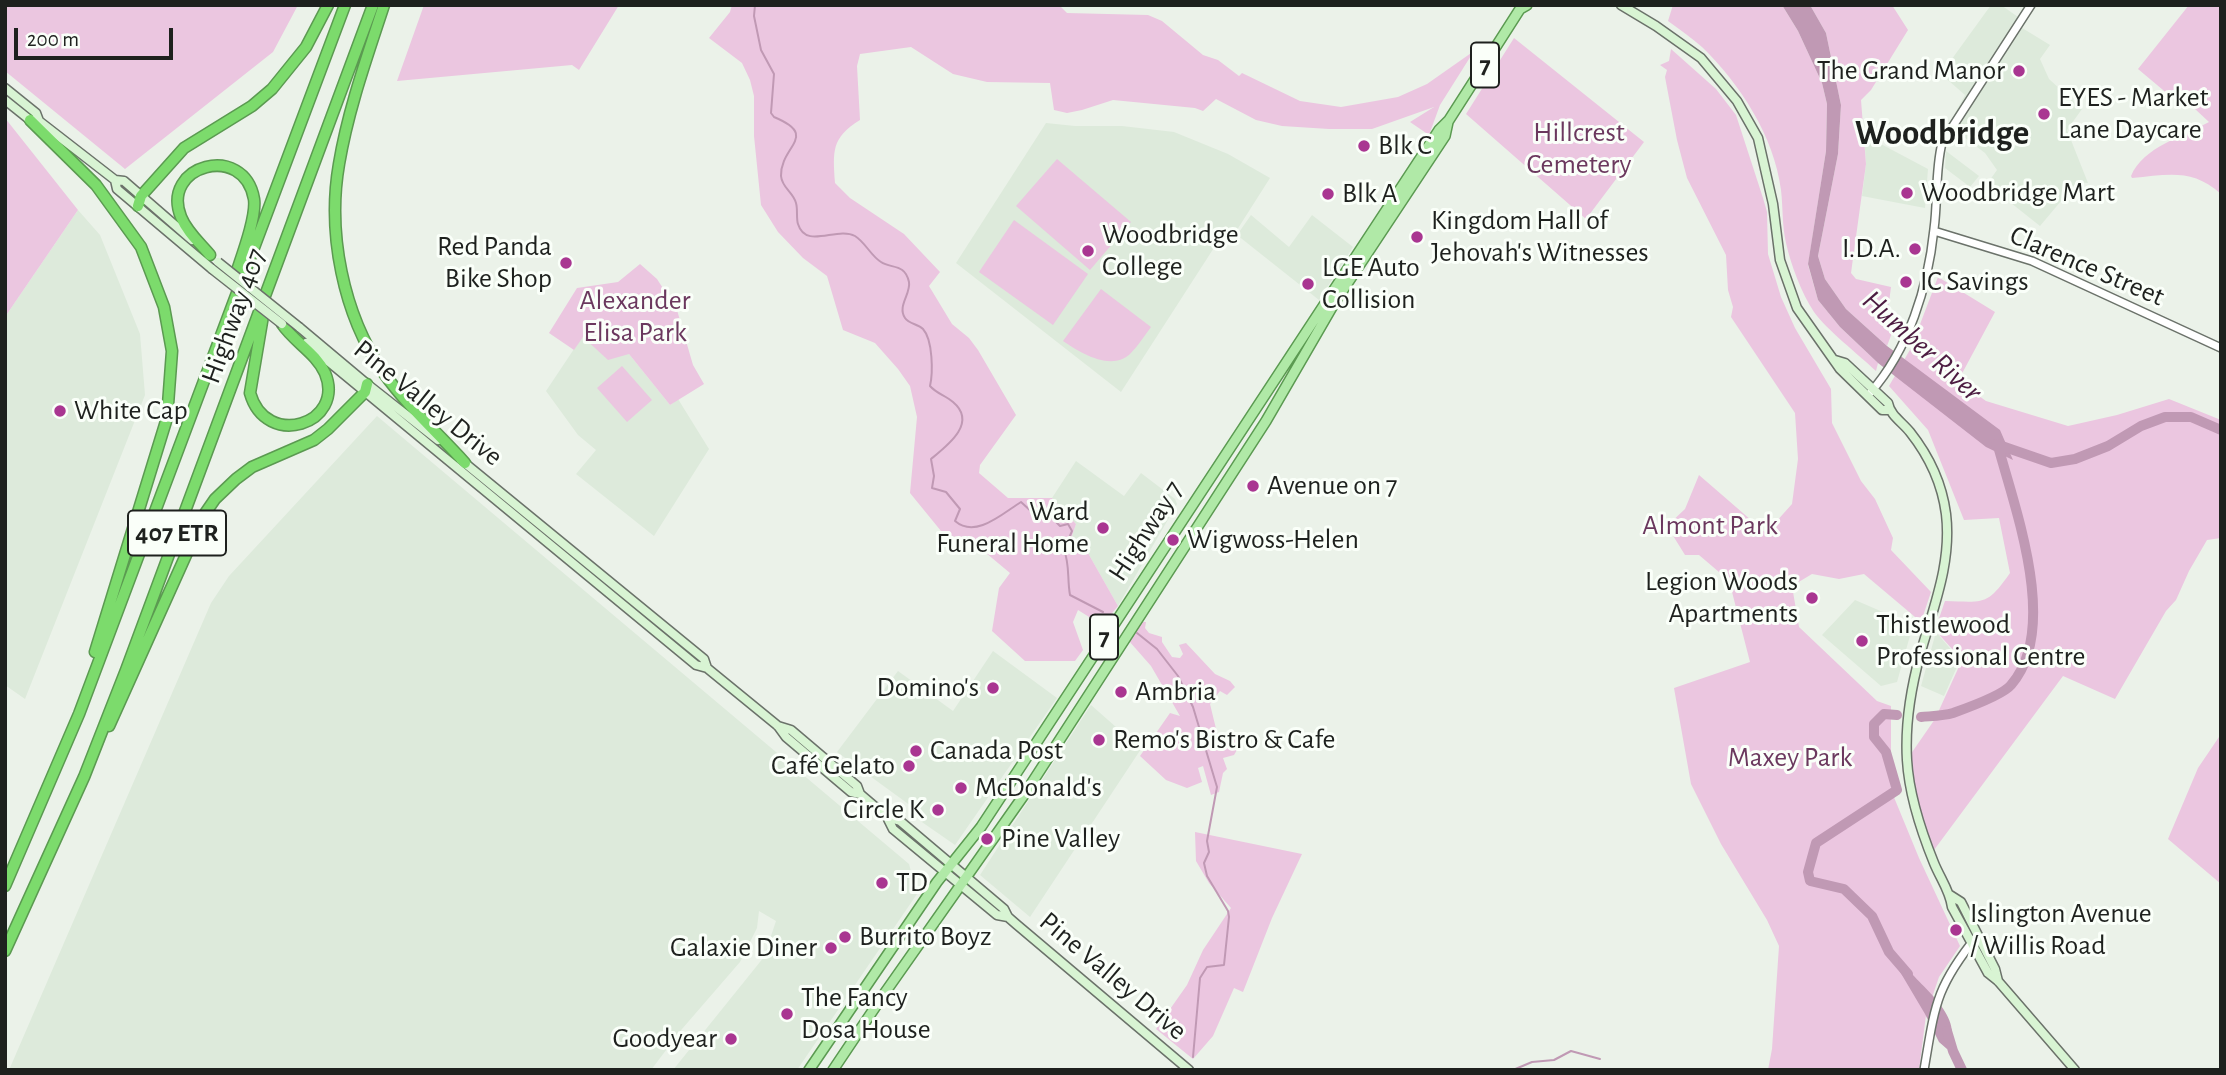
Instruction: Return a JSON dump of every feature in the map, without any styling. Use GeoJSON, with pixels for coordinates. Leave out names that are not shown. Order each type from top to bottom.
{"type":"FeatureCollection","features":[{"type":"Feature","properties":{"kind":"highway"},"geometry":{"type":"LineString","coordinates":[[140,201],[184,148],[252,106],[272,89],[306,47],[328,5]]}},
{"type":"Feature","properties":{"kind":"highway","name":"Highway 407"},"geometry":{"type":"LineString","coordinates":[[5,886],[79,714],[345,5]]}},
{"type":"Feature","properties":{"kind":"highway","name":"Highway 407"},"geometry":{"type":"LineString","coordinates":[[5,951],[84,777],[373,5]]}},
{"type":"Feature","properties":{"kind":"highway"},"geometry":{"type":"LineString","coordinates":[[384,5],[339,164],[336,217],[339,261],[351,307],[382,370],[406,401],[465,463]]}},
{"type":"Feature","properties":{"kind":"highway"},"geometry":{"type":"LineString","coordinates":[[34,120],[96,185],[142,247],[164,307],[172,351],[167,418],[79,714]]}},
{"type":"Feature","properties":{"kind":"highway"},"geometry":{"type":"LineString","coordinates":[[214,262],[186,227],[177,199],[180,189],[190,175],[213,164],[240,174],[250,189],[254,202],[254,214],[221,330]]}},
{"type":"Feature","properties":{"kind":"highway"},"geometry":{"type":"LineString","coordinates":[[268,288],[250,393],[262,416],[282,425],[292,426],[314,419],[326,403],[328,391],[327,381],[319,363],[294,332],[282,324]]}},
{"type":"Feature","properties":{"kind":"highway"},"geometry":{"type":"LineString","coordinates":[[84,777],[124,697],[204,515],[215,499],[252,467],[314,440],[328,429],[366,388]]}},
{"type":"Feature","properties":{"kind":"main road"},"geometry":{"type":"LineString","coordinates":[[1621,5],[1701,58],[1737,101],[1758,138],[1773,204],[1776,244],[1788,285],[1808,325],[1840,369],[1882,410],[1889,410]]}},
{"type":"Feature","properties":{"kind":"main road","name":"Highway 7"},"geometry":{"type":"LineString","coordinates":[[809,1070],[945,872],[981,827],[1438,130],[1449,120],[1522,7]]}},
{"type":"Feature","properties":{"kind":"main road","name":"Pine Valley Drive"},"geometry":{"type":"LineString","coordinates":[[5,88],[36,113],[34,120]]}},
{"type":"Feature","properties":{"kind":"main road","name":"Pine Valley Drive"},"geometry":{"type":"LineString","coordinates":[[5,100],[115,180],[124,181],[140,201],[294,332],[465,463],[704,659],[707,668]]}},
{"type":"Feature","properties":{"kind":"main road","name":"Highway 7"},"geometry":{"type":"LineString","coordinates":[[833,1070],[1024,795],[1248,449],[1335,302],[1446,136],[1449,120]]}},
{"type":"Feature","properties":{"kind":"main road","name":"Pine Valley Drive"},"geometry":{"type":"LineString","coordinates":[[140,201],[214,262],[282,324]]}},
{"type":"Feature","properties":{"kind":"main road"},"geometry":{"type":"LineString","coordinates":[[1835,360],[1846,363],[1874,389],[1908,430],[1929,461],[1940,486],[1946,515],[1945,566],[1910,695],[1907,760],[1923,833],[1938,873],[1950,895],[1961,902],[1975,940],[1995,969],[1998,981],[2075,1070]]}},
{"type":"Feature","properties":{"kind":"main road","name":"Pine Valley Drive"},"geometry":{"type":"LineString","coordinates":[[366,388],[696,665],[707,668],[778,726],[786,737],[841,784],[851,792],[860,794],[887,817],[894,829],[945,872],[964,881]]}},
{"type":"Feature","properties":{"kind":"main road","name":"Pine Valley Drive"},"geometry":{"type":"LineString","coordinates":[[887,817],[900,821],[951,864],[997,915],[1008,917],[1189,1070]]}},
{"type":"Feature","properties":{"kind":"street"},"geometry":{"type":"LineString","coordinates":[[1867,397],[1883,378],[1903,344],[1915,313],[1934,231],[1938,158],[1942,143],[2031,5]]}},
{"type":"Feature","properties":{"kind":"street","name":"Clarence Street"},"geometry":{"type":"LineString","coordinates":[[1934,231],[2032,261],[2221,348]]}},
{"type":"Feature","properties":{"kind":"street"},"geometry":{"type":"LineString","coordinates":[[1924,1070],[1938,995],[1952,968],[1975,940]]}},
{"type":"Feature","properties":{"kind":"shaded area"},"geometry":{"type":"Polygon","coordinates":[[[1782,5],[1810,5],[1826,33],[1841,105],[1838,154],[1818,256],[1825,279],[1846,309],[1887,346],[2000,430],[2013,460],[1986,447],[1878,363],[1840,327],[1818,300],[1808,264],[1826,151],[1827,104],[1822,83],[1798,31],[1782,5]]]}},
{"type":"Feature","properties":{"kind":"shaded area"},"geometry":{"type":"Polygon","coordinates":[[[1991,5],[2001,5],[2018,17],[2014,23],[2050,45],[2040,59],[2049,79],[2082,109],[2067,130],[2088,183],[2077,182],[2040,226],[1987,184],[1997,170],[1985,153],[1956,131],[1939,142],[1965,95],[1941,74],[1991,5]]]}},
{"type":"Feature","properties":{"kind":"shaded area","name":"Woodbridge College"},"geometry":{"type":"Polygon","coordinates":[[[1046,123],[1122,126],[1174,132],[1228,154],[1270,178],[1235,233],[1219,240],[1121,392],[956,263],[1046,123]]]}},
{"type":"Feature","properties":{"kind":"shaded area"},"geometry":{"type":"Polygon","coordinates":[[[1864,135],[1928,169],[1925,208],[1862,196],[1866,164],[1864,135]]]}},
{"type":"Feature","properties":{"kind":"shaded area"},"geometry":{"type":"Polygon","coordinates":[[[1946,151],[1979,176],[1970,187],[1945,168],[1946,151]]]}},
{"type":"Feature","properties":{"kind":"shaded area"},"geometry":{"type":"Polygon","coordinates":[[[78,210],[100,235],[140,334],[145,395],[25,699],[5,685],[5,317],[78,210]]]}},
{"type":"Feature","properties":{"kind":"shaded area"},"geometry":{"type":"Polygon","coordinates":[[[1251,215],[1289,247],[1312,215],[1353,247],[1319,300],[1237,235],[1251,215]]]}},
{"type":"Feature","properties":{"kind":"shaded area"},"geometry":{"type":"Polygon","coordinates":[[[582,337],[629,354],[670,405],[678,399],[709,449],[654,536],[576,474],[596,450],[578,435],[546,391],[582,337]]]}},
{"type":"Feature","properties":{"kind":"shaded area"},"geometry":{"type":"Polygon","coordinates":[[[377,416],[909,864],[917,894],[797,1070],[673,1070],[764,957],[776,921],[759,911],[757,928],[740,962],[682,1029],[651,1070],[9,1070],[211,603],[229,576],[377,416]]]}},
{"type":"Feature","properties":{"kind":"shaded area"},"geometry":{"type":"Polygon","coordinates":[[[1076,461],[1124,496],[1141,473],[1175,499],[1177,504],[1118,606],[1088,553],[1072,536],[1076,524],[1052,498],[1076,461]]]}},
{"type":"Feature","properties":{"kind":"shaded area"},"geometry":{"type":"Polygon","coordinates":[[[1855,600],[1913,625],[1897,682],[1881,686],[1822,635],[1855,600]]]}},
{"type":"Feature","properties":{"kind":"shaded area"},"geometry":{"type":"Polygon","coordinates":[[[1936,632],[1960,660],[1944,696],[1921,686],[1936,632]]]}},
{"type":"Feature","properties":{"kind":"shaded area"},"geometry":{"type":"Polygon","coordinates":[[[993,651],[1057,698],[955,845],[919,820],[922,814],[837,752],[898,671],[953,711],[993,651]]]}},
{"type":"Feature","properties":{"kind":"shaded area"},"geometry":{"type":"Polygon","coordinates":[[[1091,705],[1141,749],[1030,917],[980,875],[1091,705]]]}},
{"type":"Feature","properties":{"kind":"shaded area"},"geometry":{"type":"Polygon","coordinates":[[[1896,965],[1905,966],[1947,1015],[1952,1037],[1947,1049],[1939,1042],[1896,965]]]}},
{"type":"Feature","properties":{"kind":"green space"},"geometry":{"type":"Polygon","coordinates":[[[5,5],[298,5],[273,52],[125,169],[5,71],[5,5]]]}},
{"type":"Feature","properties":{"kind":"green space"},"geometry":{"type":"Polygon","coordinates":[[[424,5],[619,5],[579,70],[572,65],[397,81],[424,5]]]}},
{"type":"Feature","properties":{"kind":"green space"},"geometry":{"type":"Polygon","coordinates":[[[732,5],[1059,5],[1067,13],[1148,15],[1162,21],[1203,55],[1218,60],[1239,76],[1242,73],[1300,101],[1341,107],[1398,97],[1427,84],[1474,51],[1440,105],[1429,135],[1410,122],[1434,107],[1372,129],[1282,126],[1256,120],[1216,99],[1203,111],[1113,100],[1067,113],[1054,110],[1050,83],[987,82],[953,74],[911,47],[860,54],[857,66],[860,120],[844,133],[836,146],[835,183],[850,198],[904,234],[940,272],[929,286],[952,324],[969,338],[978,350],[1016,415],[980,465],[979,473],[1008,498],[1052,498],[1076,524],[1072,536],[1088,553],[1118,606],[1102,625],[1078,610],[1073,622],[1083,650],[1075,661],[1025,661],[992,631],[999,588],[1010,573],[980,548],[941,531],[910,493],[917,417],[910,386],[875,343],[843,330],[827,276],[803,258],[778,232],[761,205],[754,136],[754,96],[750,80],[742,63],[709,38],[730,12],[732,5]]]}},
{"type":"Feature","properties":{"kind":"green space"},"geometry":{"type":"Polygon","coordinates":[[[1673,5],[1782,5],[1798,31],[1822,83],[1827,104],[1826,151],[1808,265],[1818,300],[1840,327],[1878,363],[1876,371],[1826,326],[1809,304],[1788,251],[1777,170],[1763,131],[1729,77],[1698,44],[1668,21],[1673,5]]]}},
{"type":"Feature","properties":{"kind":"green space"},"geometry":{"type":"Polygon","coordinates":[[[1810,5],[1892,5],[1908,30],[1871,90],[1861,100],[1866,164],[1851,273],[1856,279],[1891,287],[1888,310],[1898,317],[1887,346],[1846,309],[1825,279],[1818,256],[1838,154],[1841,105],[1826,33],[1810,5]]]}},
{"type":"Feature","properties":{"kind":"green space"},"geometry":{"type":"Polygon","coordinates":[[[2189,5],[2221,5],[2221,194],[2200,180],[2190,177],[2131,176],[2137,166],[2154,150],[2209,122],[2195,109],[2169,95],[2138,69],[2189,5]]]}},
{"type":"Feature","properties":{"kind":"green space","name":"Hillcrest Cemetery"},"geometry":{"type":"Polygon","coordinates":[[[1514,38],[1644,142],[1586,219],[1466,114],[1514,38]]]}},
{"type":"Feature","properties":{"kind":"green space","name":"Maxey Park"},"geometry":{"type":"Polygon","coordinates":[[[1671,49],[1716,89],[1736,115],[1767,212],[1768,254],[1781,297],[1795,328],[1831,389],[1832,423],[1861,481],[1875,499],[1893,538],[1891,550],[1931,592],[1921,622],[1864,574],[1839,579],[1812,574],[1792,586],[1799,627],[1877,701],[1891,706],[1891,790],[1960,946],[1939,977],[1926,1015],[1919,1070],[1768,1070],[1772,1049],[1779,946],[1767,920],[1721,844],[1691,784],[1674,688],[1750,662],[1731,588],[1723,580],[1726,578],[1699,555],[1685,555],[1667,526],[1685,509],[1699,475],[1766,533],[1792,504],[1798,459],[1795,413],[1731,317],[1733,307],[1728,290],[1726,255],[1687,178],[1665,77],[1667,70],[1660,65],[1669,61],[1671,49]]]}},
{"type":"Feature","properties":{"kind":"green space"},"geometry":{"type":"Polygon","coordinates":[[[5,118],[78,210],[5,317],[5,118]]]}},
{"type":"Feature","properties":{"kind":"green space"},"geometry":{"type":"Polygon","coordinates":[[[1057,159],[1131,222],[1090,270],[1016,206],[1057,159]]]}},
{"type":"Feature","properties":{"kind":"green space"},"geometry":{"type":"Polygon","coordinates":[[[1014,220],[1088,274],[1053,325],[979,272],[1014,220]]]}},
{"type":"Feature","properties":{"kind":"green space","name":"Alexander Elisa Park"},"geometry":{"type":"Polygon","coordinates":[[[640,264],[657,279],[677,310],[693,365],[704,384],[670,405],[629,354],[608,360],[583,337],[574,350],[549,333],[577,288],[618,282],[640,264]]]}},
{"type":"Feature","properties":{"kind":"green space"},"geometry":{"type":"Polygon","coordinates":[[[1938,277],[1995,312],[1958,381],[1986,401],[2068,426],[2169,399],[2221,420],[2221,538],[2207,540],[2176,600],[2166,611],[2115,699],[2063,676],[1934,850],[1921,818],[1908,758],[1935,719],[1962,660],[1935,630],[1945,601],[1968,602],[1990,597],[2010,573],[1999,518],[1964,520],[1928,430],[1889,386],[1911,348],[1938,277]]]}},
{"type":"Feature","properties":{"kind":"green space"},"geometry":{"type":"Polygon","coordinates":[[[1101,289],[1151,327],[1130,354],[1114,361],[1095,358],[1063,341],[1101,289]]]}},
{"type":"Feature","properties":{"kind":"green space"},"geometry":{"type":"Polygon","coordinates":[[[622,366],[652,400],[627,422],[597,388],[622,366]]]}},
{"type":"Feature","properties":{"kind":"green space"},"geometry":{"type":"Polygon","coordinates":[[[1141,622],[1146,622],[1145,628],[1149,633],[1162,637],[1162,642],[1172,657],[1180,658],[1183,654],[1179,645],[1186,643],[1215,674],[1230,681],[1235,687],[1227,695],[1220,691],[1210,704],[1218,737],[1225,742],[1238,733],[1244,738],[1234,755],[1223,758],[1227,769],[1223,773],[1219,792],[1211,795],[1203,766],[1198,768],[1202,782],[1187,788],[1166,780],[1140,756],[1170,713],[1180,716],[1151,666],[1129,641],[1141,622]]]}},
{"type":"Feature","properties":{"kind":"green space"},"geometry":{"type":"Polygon","coordinates":[[[2221,734],[2221,884],[2168,839],[2198,768],[2221,734]]]}},
{"type":"Feature","properties":{"kind":"green space"},"geometry":{"type":"Polygon","coordinates":[[[1195,832],[1302,854],[1272,918],[1243,992],[1234,988],[1213,1036],[1193,1059],[1156,1029],[1187,985],[1203,950],[1231,908],[1209,883],[1196,861],[1195,832]]]}},
{"type":"Feature","properties":{"kind":"waterway"},"geometry":{"type":"LineString","coordinates":[[755,5],[754,16],[761,50],[774,74],[771,113],[794,130],[796,136],[782,166],[781,176],[783,184],[796,203],[798,224],[802,232],[815,237],[840,234],[855,236],[877,259],[904,272],[909,286],[903,314],[907,320],[923,329],[929,341],[932,373],[930,386],[960,410],[962,418],[957,434],[931,459],[934,476],[932,488],[946,492],[960,509],[955,521],[963,526],[980,526],[998,518],[1021,502],[1033,513],[1050,516],[1060,526],[1068,524],[1072,531],[1064,550],[1070,595],[1103,612]]}},
{"type":"Feature","properties":{"kind":"waterway","name":"Humber River"},"geometry":{"type":"LineString","coordinates":[[1996,444],[2051,463],[2075,459],[2108,446],[2141,426],[2165,417],[2191,417],[2221,430]]}},
{"type":"Feature","properties":{"kind":"waterway"},"geometry":{"type":"LineString","coordinates":[[1921,717],[1953,713],[2001,693],[2011,685],[2025,661],[2032,633],[2033,601],[2029,568],[2023,535],[1998,446]]}},
{"type":"Feature","properties":{"kind":"waterway"},"geometry":{"type":"LineString","coordinates":[[1137,633],[1157,649],[1178,676],[1193,707],[1217,787],[1207,841],[1209,852],[1204,863],[1207,876],[1229,917],[1224,965],[1207,967],[1200,978],[1193,1057]]}},
{"type":"Feature","properties":{"kind":"waterway"},"geometry":{"type":"LineString","coordinates":[[1897,715],[1884,714],[1874,724],[1874,737],[1886,752],[1897,790],[1816,843],[1808,872],[1810,881],[1844,889],[1872,916],[1889,952],[1908,974]]}},
{"type":"Feature","properties":{"kind":"waterway"},"geometry":{"type":"LineString","coordinates":[[1947,1031],[1962,1070]]}},
{"type":"Feature","properties":{"kind":"waterway"},"geometry":{"type":"LineString","coordinates":[[1513,1070],[1532,1062],[1554,1060],[1571,1051],[1600,1059]]}},
{"type":"Feature","properties":{"kind":"place","name":"The Grand Manor"},"geometry":{"type":"Point","coordinates":[2019,71]}},
{"type":"Feature","properties":{"kind":"place","name":"EYES - Market Lane Daycare"},"geometry":{"type":"Point","coordinates":[2044,114]}},
{"type":"Feature","properties":{"kind":"place","name":"Blk C"},"geometry":{"type":"Point","coordinates":[1364,146]}},
{"type":"Feature","properties":{"kind":"place","name":"Woodbridge Mart"},"geometry":{"type":"Point","coordinates":[1907,193]}},
{"type":"Feature","properties":{"kind":"place","name":"Blk A"},"geometry":{"type":"Point","coordinates":[1328,194]}},
{"type":"Feature","properties":{"kind":"place","name":"Kingdom Hall of Jehovah's Witnesses"},"geometry":{"type":"Point","coordinates":[1417,237]}},
{"type":"Feature","properties":{"kind":"place","name":"I.D.A."},"geometry":{"type":"Point","coordinates":[1915,249]}},
{"type":"Feature","properties":{"kind":"place","name":"Woodbridge College"},"geometry":{"type":"Point","coordinates":[1088,251]}},
{"type":"Feature","properties":{"kind":"place","name":"Red Panda Bike Shop"},"geometry":{"type":"Point","coordinates":[566,263]}},
{"type":"Feature","properties":{"kind":"place","name":"IC Savings"},"geometry":{"type":"Point","coordinates":[1906,282]}},
{"type":"Feature","properties":{"kind":"place","name":"LGE Auto Collision"},"geometry":{"type":"Point","coordinates":[1308,284]}},
{"type":"Feature","properties":{"kind":"place","name":"White Cap"},"geometry":{"type":"Point","coordinates":[60,411]}},
{"type":"Feature","properties":{"kind":"place","name":"Avenue on 7"},"geometry":{"type":"Point","coordinates":[1253,486]}},
{"type":"Feature","properties":{"kind":"place","name":"Ward Funeral Home"},"geometry":{"type":"Point","coordinates":[1103,528]}},
{"type":"Feature","properties":{"kind":"place","name":"Wigwoss-Helen"},"geometry":{"type":"Point","coordinates":[1173,540]}},
{"type":"Feature","properties":{"kind":"place","name":"Legion Woods Apartments"},"geometry":{"type":"Point","coordinates":[1812,598]}},
{"type":"Feature","properties":{"kind":"place","name":"Thistlewood Professional Centre"},"geometry":{"type":"Point","coordinates":[1862,641]}},
{"type":"Feature","properties":{"kind":"place","name":"Domino's"},"geometry":{"type":"Point","coordinates":[993,688]}},
{"type":"Feature","properties":{"kind":"place","name":"Ambria"},"geometry":{"type":"Point","coordinates":[1121,692]}},
{"type":"Feature","properties":{"kind":"place","name":"Remo's Bistro & Cafe"},"geometry":{"type":"Point","coordinates":[1099,740]}},
{"type":"Feature","properties":{"kind":"place","name":"Canada Post"},"geometry":{"type":"Point","coordinates":[916,751]}},
{"type":"Feature","properties":{"kind":"place","name":"Café Gelato"},"geometry":{"type":"Point","coordinates":[909,766]}},
{"type":"Feature","properties":{"kind":"place","name":"McDonald's"},"geometry":{"type":"Point","coordinates":[961,788]}},
{"type":"Feature","properties":{"kind":"place","name":"Circle K"},"geometry":{"type":"Point","coordinates":[938,810]}},
{"type":"Feature","properties":{"kind":"place","name":"Pine Valley"},"geometry":{"type":"Point","coordinates":[987,839]}},
{"type":"Feature","properties":{"kind":"place","name":"TD"},"geometry":{"type":"Point","coordinates":[882,883]}},
{"type":"Feature","properties":{"kind":"place","name":"Islington Avenue / Willis Road"},"geometry":{"type":"Point","coordinates":[1956,930]}},
{"type":"Feature","properties":{"kind":"place","name":"Burrito Boyz"},"geometry":{"type":"Point","coordinates":[845,937]}},
{"type":"Feature","properties":{"kind":"place","name":"Galaxie Diner"},"geometry":{"type":"Point","coordinates":[831,948]}},
{"type":"Feature","properties":{"kind":"place","name":"The Fancy Dosa House"},"geometry":{"type":"Point","coordinates":[787,1014]}},
{"type":"Feature","properties":{"kind":"place","name":"Goodyear"},"geometry":{"type":"Point","coordinates":[731,1039]}},
{"type":"Feature","properties":{"kind":"district","name":"Woodbridge"},"geometry":{"type":"Point","coordinates":[1942,133]}},
{"type":"Feature","properties":{"kind":"park label","name":"Almont Park"},"geometry":{"type":"Point","coordinates":[1710,526]}}]}
